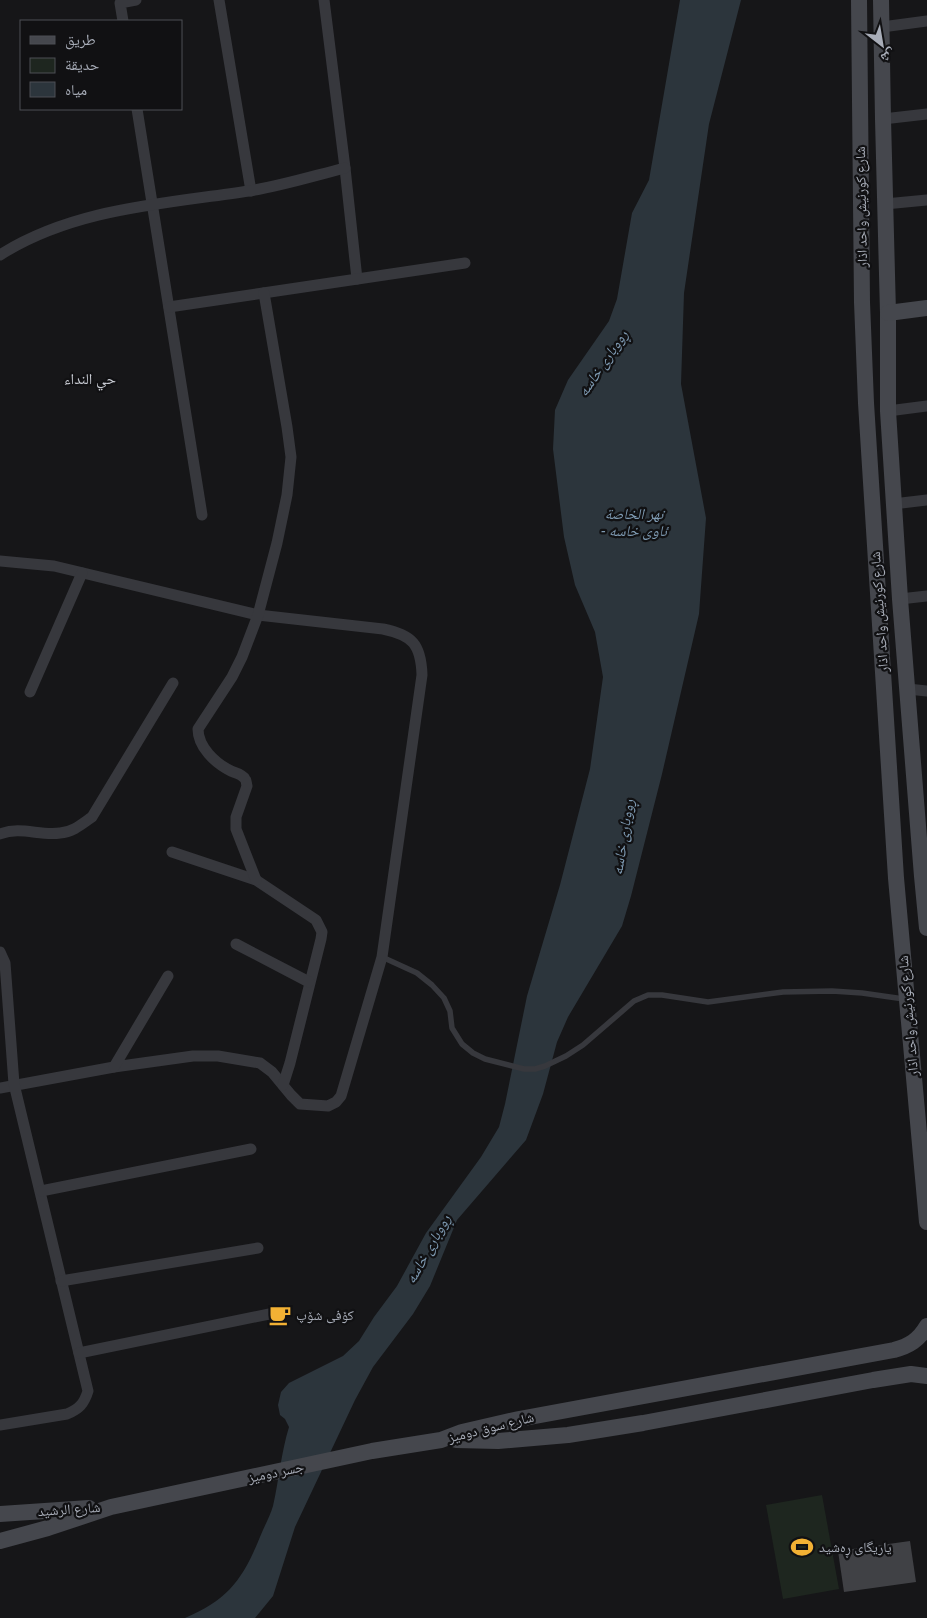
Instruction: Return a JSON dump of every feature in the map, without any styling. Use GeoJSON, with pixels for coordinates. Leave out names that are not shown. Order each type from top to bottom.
{"type":"FeatureCollection","features":[{"type":"Feature","properties":{"kind":"main road","name":"شارع كورنيش واحد اذار"},"geometry":{"type":"LineString","coordinates":[[859,0],[862,302],[866,403],[896,878],[927,1222]]}},
{"type":"Feature","properties":{"kind":"main road","name":"شارع كورنيش واحد اذار"},"geometry":{"type":"LineString","coordinates":[[881,0],[882,119],[888,313],[888,411],[900,599],[921,788],[922,876],[927,927]]}},
{"type":"Feature","properties":{"kind":"main road"},"geometry":{"type":"LineString","coordinates":[[888,313],[927,308]]}},
{"type":"Feature","properties":{"kind":"main road"},"geometry":{"type":"LineString","coordinates":[[896,878],[922,876]]}},
{"type":"Feature","properties":{"kind":"main road","name":"شارع سوق دوميز"},"geometry":{"type":"LineString","coordinates":[[441,1440],[462,1432],[519,1419],[894,1350],[912,1344],[921,1336],[927,1326]]}},
{"type":"Feature","properties":{"kind":"main road","name":"شارع سوق دوميز"},"geometry":{"type":"LineString","coordinates":[[441,1440],[498,1441],[568,1435],[643,1423],[889,1377],[911,1374],[927,1376]]}},
{"type":"Feature","properties":{"kind":"main road","name":"جسر دوميز"},"geometry":{"type":"LineString","coordinates":[[111,1507],[372,1451],[441,1440]]}},
{"type":"Feature","properties":{"kind":"main road","name":"شارع الرشيد"},"geometry":{"type":"LineString","coordinates":[[0,1514],[111,1507]]}},
{"type":"Feature","properties":{"kind":"main road","name":"شارع الرشيد"},"geometry":{"type":"LineString","coordinates":[[0,1541],[48,1528],[111,1507]]}},
{"type":"Feature","properties":{"kind":"street"},"geometry":{"type":"LineString","coordinates":[[123,20],[120,2],[136,0]]}},
{"type":"Feature","properties":{"kind":"street"},"geometry":{"type":"LineString","coordinates":[[219,0],[252,191]]}},
{"type":"Feature","properties":{"kind":"street"},"geometry":{"type":"LineString","coordinates":[[324,0],[357,279]]}},
{"type":"Feature","properties":{"kind":"street"},"geometry":{"type":"LineString","coordinates":[[882,27],[927,21]]}},
{"type":"Feature","properties":{"kind":"street"},"geometry":{"type":"LineString","coordinates":[[137,110],[202,515]]}},
{"type":"Feature","properties":{"kind":"street"},"geometry":{"type":"LineString","coordinates":[[882,119],[927,114]]}},
{"type":"Feature","properties":{"kind":"street"},"geometry":{"type":"LineString","coordinates":[[0,255],[37,234],[74,220],[153,204],[252,191],[345,168]]}},
{"type":"Feature","properties":{"kind":"street"},"geometry":{"type":"LineString","coordinates":[[885,204],[927,200]]}},
{"type":"Feature","properties":{"kind":"street"},"geometry":{"type":"LineString","coordinates":[[169,307],[465,264]]}},
{"type":"Feature","properties":{"kind":"street"},"geometry":{"type":"LineString","coordinates":[[256,880],[236,829],[236,817],[247,786],[246,782],[241,775],[214,760],[201,743],[198,729],[232,677],[258,615],[287,495],[291,456],[288,427],[264,293]]}},
{"type":"Feature","properties":{"kind":"street"},"geometry":{"type":"LineString","coordinates":[[888,411],[927,406]]}},
{"type":"Feature","properties":{"kind":"street"},"geometry":{"type":"LineString","coordinates":[[893,504],[927,500]]}},
{"type":"Feature","properties":{"kind":"street"},"geometry":{"type":"LineString","coordinates":[[0,561],[54,566],[258,615],[400,632],[414,642],[422,657],[422,675],[382,956],[341,1096],[336,1102],[328,1106],[300,1104],[272,1072],[260,1063],[218,1056],[193,1056],[114,1067],[0,1088]]}},
{"type":"Feature","properties":{"kind":"street"},"geometry":{"type":"LineString","coordinates":[[30,692],[82,574]]}},
{"type":"Feature","properties":{"kind":"street"},"geometry":{"type":"LineString","coordinates":[[900,599],[927,596]]}},
{"type":"Feature","properties":{"kind":"street"},"geometry":{"type":"LineString","coordinates":[[0,834],[24,830],[61,833],[78,828],[92,817],[172,683]]}},
{"type":"Feature","properties":{"kind":"street"},"geometry":{"type":"LineString","coordinates":[[911,688],[927,687]]}},
{"type":"Feature","properties":{"kind":"street"},"geometry":{"type":"LineString","coordinates":[[911,688],[927,691]]}},
{"type":"Feature","properties":{"kind":"street"},"geometry":{"type":"LineString","coordinates":[[172,852],[256,880],[311,916],[320,925],[321,939],[283,1085]]}},
{"type":"Feature","properties":{"kind":"street"},"geometry":{"type":"LineString","coordinates":[[236,944],[309,982]]}},
{"type":"Feature","properties":{"kind":"street"},"geometry":{"type":"LineString","coordinates":[[0,952],[4,963],[14,1084],[88,1391],[84,1402],[77,1410],[67,1414],[0,1425]]}},
{"type":"Feature","properties":{"kind":"street"},"geometry":{"type":"LineString","coordinates":[[114,1067],[168,976]]}},
{"type":"Feature","properties":{"kind":"street"},"geometry":{"type":"LineString","coordinates":[[40,1191],[251,1150]]}},
{"type":"Feature","properties":{"kind":"street"},"geometry":{"type":"LineString","coordinates":[[61,1282],[258,1248]]}},
{"type":"Feature","properties":{"kind":"street"},"geometry":{"type":"LineString","coordinates":[[79,1353],[279,1312]]}},
{"type":"Feature","properties":{"kind":"lane"},"geometry":{"type":"LineString","coordinates":[[382,956],[417,973],[444,998],[450,1011],[452,1028],[467,1049],[485,1059],[524,1069],[535,1069],[583,1046],[634,1001],[648,995],[662,995],[708,1002],[783,992],[832,991],[862,993],[907,1000]]}},
{"type":"Feature","properties":{"kind":"green space","name":"یاریگای ڕەشید"},"geometry":{"type":"Polygon","coordinates":[[[822,1495],[839,1589],[783,1599],[766,1505],[822,1495]]]}},
{"type":"Feature","properties":{"kind":"water","name":"نهر الخاصة - ئاوی خاسە"},"geometry":{"type":"Polygon","coordinates":[[[680,0],[741,0],[709,124],[684,293],[681,384],[706,518],[699,614],[662,774],[622,926],[568,1017],[557,1042],[543,1094],[526,1140],[457,1220],[430,1286],[413,1314],[373,1367],[355,1400],[295,1527],[273,1596],[255,1618],[185,1618],[212,1604],[232,1586],[247,1565],[269,1518],[289,1427],[285,1419],[280,1415],[278,1405],[281,1392],[289,1383],[343,1356],[359,1341],[397,1286],[426,1233],[481,1157],[499,1127],[527,996],[560,885],[590,769],[603,677],[595,632],[575,585],[564,537],[553,449],[555,410],[568,380],[609,321],[617,299],[632,213],[649,180],[680,0]]]}},
{"type":"Feature","properties":{"kind":"building"},"geometry":{"type":"Polygon","coordinates":[[[910,1541],[916,1582],[844,1592],[838,1551],[910,1541]]]}},
{"type":"Feature","properties":{"kind":"place","name":"کۆفی شۆپ"},"geometry":{"type":"Point","coordinates":[280,1315]}},
{"type":"Feature","properties":{"kind":"place","name":"یاریگای ڕەشید"},"geometry":{"type":"Point","coordinates":[802,1547]}},
{"type":"Feature","properties":{"kind":"district","name":"حي النداء"},"geometry":{"type":"Point","coordinates":[90,379]}},
{"type":"Feature","properties":{"kind":"water label","name":"ڕووباری خاسە"},"geometry":{"type":"Point","coordinates":[603,363]}},
{"type":"Feature","properties":{"kind":"water label","name":"ڕووباری خاسە"},"geometry":{"type":"Point","coordinates":[623,837]}},
{"type":"Feature","properties":{"kind":"water label","name":"ڕووباری خاسە"},"geometry":{"type":"Point","coordinates":[428,1249]}}]}
